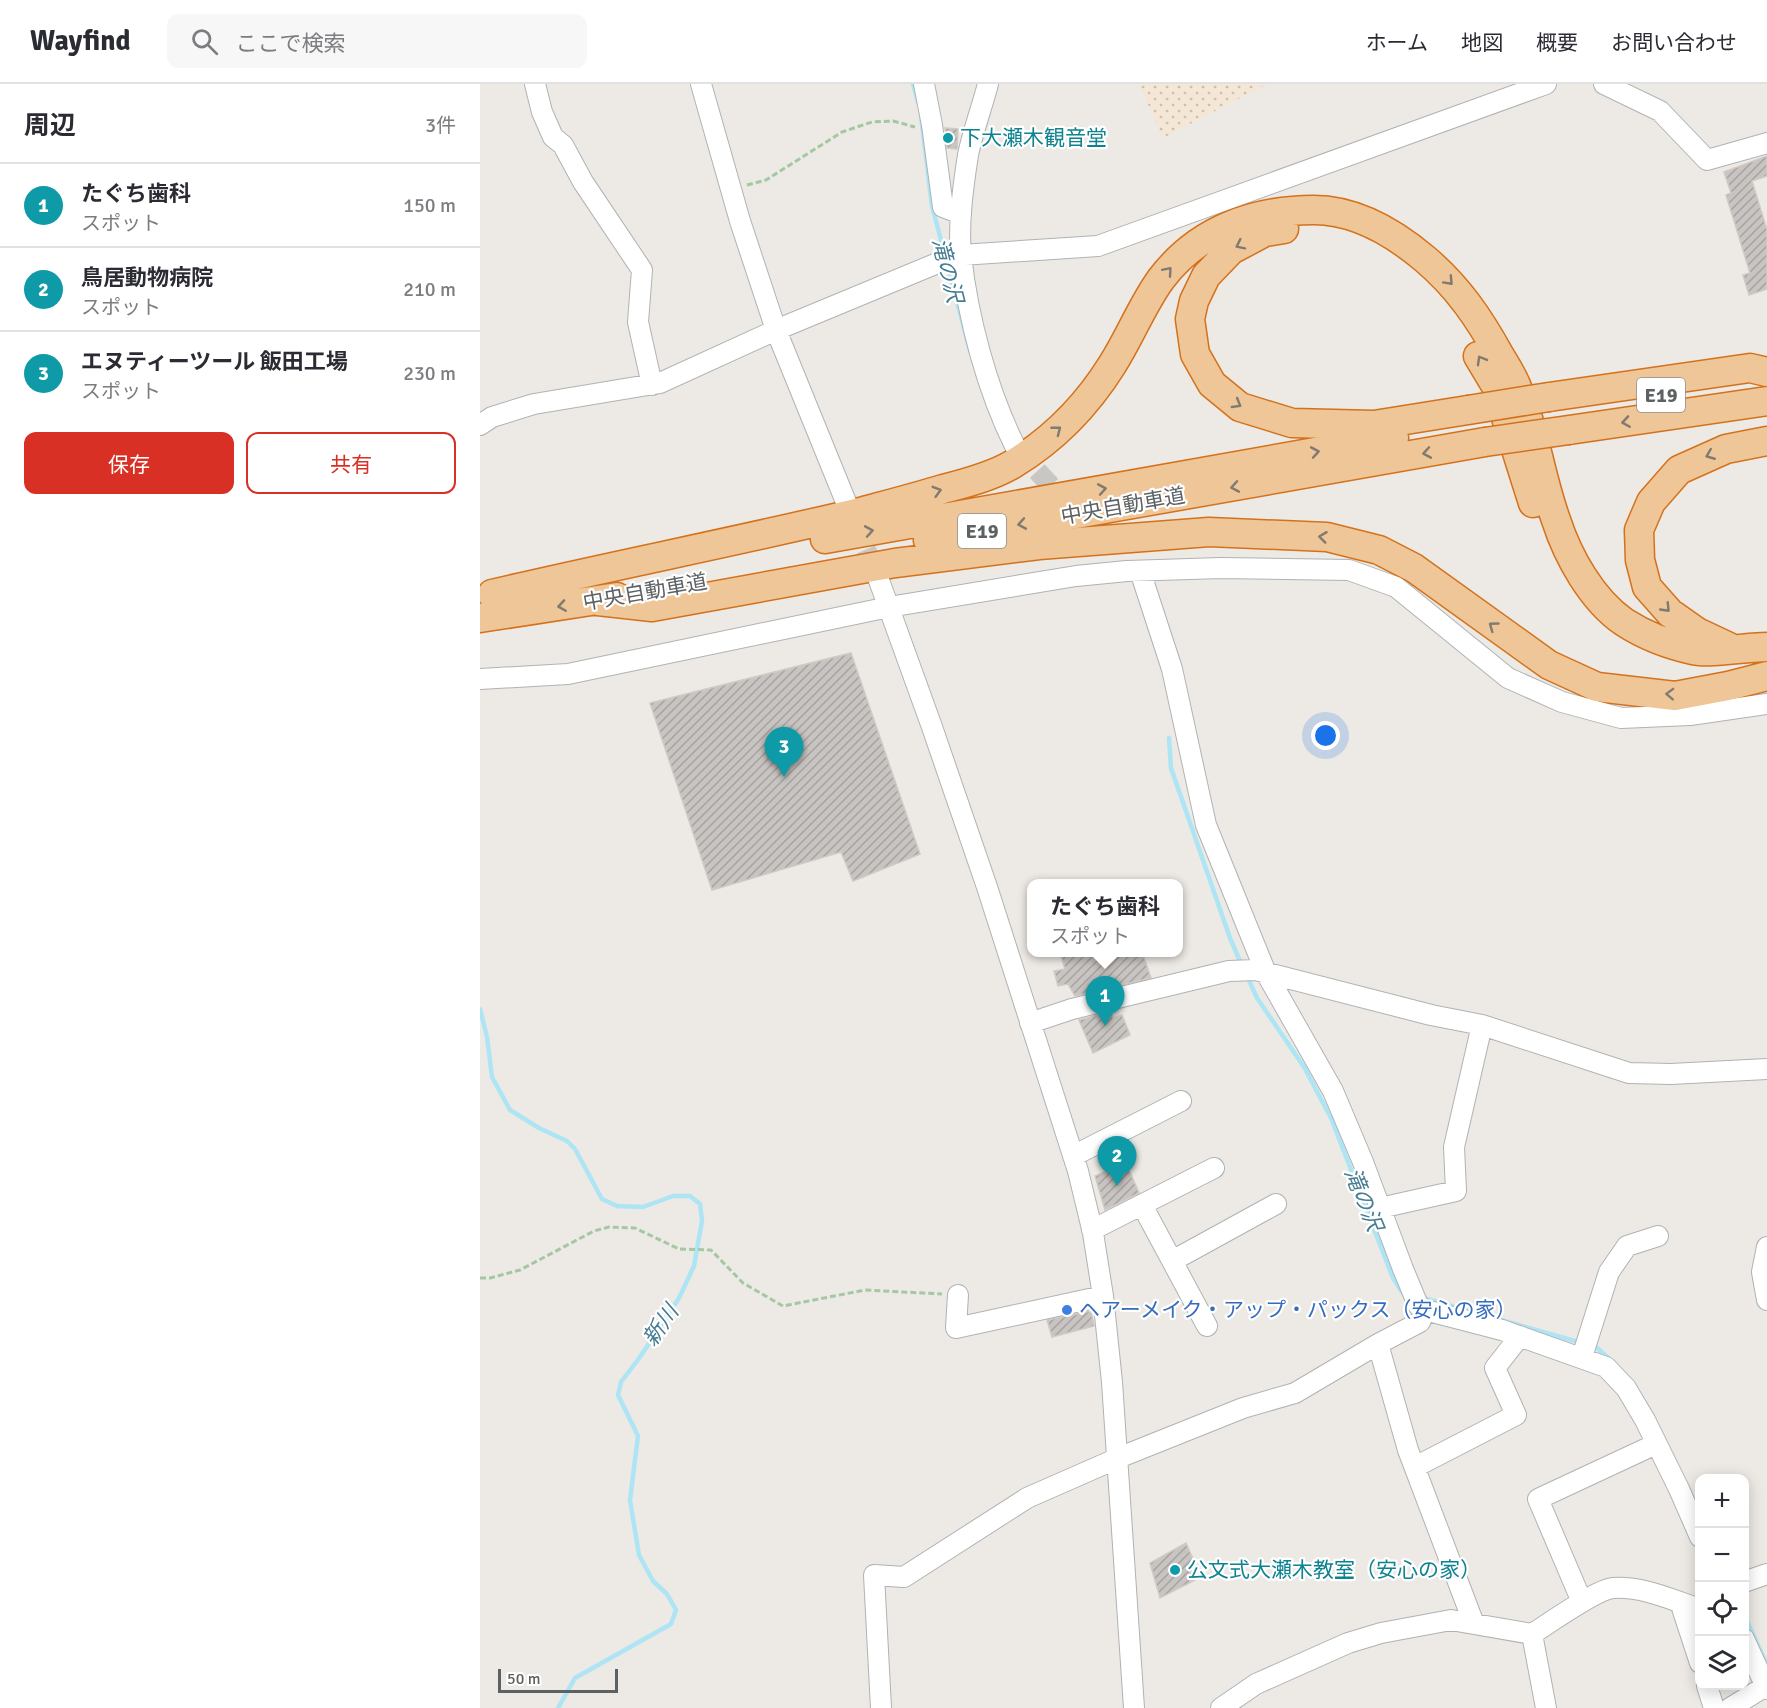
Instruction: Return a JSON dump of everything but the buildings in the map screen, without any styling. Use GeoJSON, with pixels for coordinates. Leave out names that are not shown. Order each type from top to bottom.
{"type":"FeatureCollection","features":[{"type":"Feature","properties":{"kind":"highway"},"geometry":{"type":"LineString","coordinates":[[484,602],[862,511],[972,481],[1011,465],[1064,425],[1083,405],[1112,365],[1161,280],[1184,253],[1201,239],[1265,214],[1314,210],[1341,213],[1369,221],[1411,247],[1448,278],[1468,304],[1516,383],[1536,443],[1556,519],[1569,550],[1583,577],[1622,621],[1645,633],[1697,652],[1767,646]]}},
{"type":"Feature","properties":{"kind":"highway"},"geometry":{"type":"LineString","coordinates":[[1728,686],[1691,668],[1653,656],[1617,639],[1601,628],[1571,590],[1555,564],[1535,508],[1496,386],[1454,316],[1419,278],[1392,256],[1362,237],[1339,231],[1293,227],[1265,232],[1231,249],[1206,276],[1194,302],[1190,319],[1195,354],[1212,384],[1240,407],[1292,423],[1477,425],[1557,413],[1750,368],[1767,372]]}},
{"type":"Feature","properties":{"kind":"highway","name":"中央自動車道"},"geometry":{"type":"LineString","coordinates":[[484,602],[1477,425],[1767,378]]}},
{"type":"Feature","properties":{"kind":"highway","name":"中央自動車道"},"geometry":{"type":"LineString","coordinates":[[1557,413],[1767,401]]}},
{"type":"Feature","properties":{"kind":"highway","name":"中央自動車道"},"geometry":{"type":"LineString","coordinates":[[484,602],[598,601],[1477,425]]}},
{"type":"Feature","properties":{"kind":"highway"},"geometry":{"type":"LineString","coordinates":[[1732,648],[1697,632],[1670,613],[1647,587],[1640,560],[1639,530],[1651,502],[1679,470],[1725,449],[1767,441]]}},
{"type":"Feature","properties":{"kind":"highway"},"geometry":{"type":"LineString","coordinates":[[598,601],[651,607],[895,563],[1039,545],[1209,532],[1327,537],[1379,550],[1414,568],[1549,665],[1597,687],[1674,696],[1767,676]]}},
{"type":"Feature","properties":{"kind":"street"},"geometry":{"type":"LineString","coordinates":[[535,84],[542,112],[553,136],[563,145],[583,182],[642,270],[638,322],[652,385]]}},
{"type":"Feature","properties":{"kind":"street"},"geometry":{"type":"LineString","coordinates":[[701,84],[731,189],[776,330],[846,502]]}},
{"type":"Feature","properties":{"kind":"street"},"geometry":{"type":"LineString","coordinates":[[924,84],[943,207],[961,214]]}},
{"type":"Feature","properties":{"kind":"street"},"geometry":{"type":"LineString","coordinates":[[988,84],[969,153],[961,214],[950,258],[1006,428],[1015,446]]}},
{"type":"Feature","properties":{"kind":"street"},"geometry":{"type":"LineString","coordinates":[[480,425],[492,417],[534,404],[660,383],[776,330],[950,258],[1098,246],[1546,84]]}},
{"type":"Feature","properties":{"kind":"street"},"geometry":{"type":"LineString","coordinates":[[1604,84],[1660,111],[1707,160],[1767,142]]}},
{"type":"Feature","properties":{"kind":"street"},"geometry":{"type":"LineString","coordinates":[[881,1708],[874,1575],[904,1577],[1027,1498],[1118,1458],[1243,1408],[1294,1393],[1420,1322],[1422,1308],[1410,1286],[1333,1091],[1261,972],[1206,825],[1172,669],[1133,571],[1107,547]]}},
{"type":"Feature","properties":{"kind":"street"},"geometry":{"type":"LineString","coordinates":[[480,679],[568,674],[889,607],[1076,576],[1133,571],[1221,568],[1349,570],[1396,587],[1508,678],[1562,702],[1621,718],[1690,715],[1767,704]]}},
{"type":"Feature","properties":{"kind":"street"},"geometry":{"type":"LineString","coordinates":[[877,575],[984,876],[1073,1156],[1092,1230],[1103,1296],[1118,1458],[1134,1708]]}},
{"type":"Feature","properties":{"kind":"street"},"geometry":{"type":"LineString","coordinates":[[1030,1023],[1072,1010],[1235,970],[1261,972],[1431,1015],[1482,1025],[1629,1073],[1671,1074],[1767,1068]]}},
{"type":"Feature","properties":{"kind":"street"},"geometry":{"type":"LineString","coordinates":[[1380,1208],[1456,1191],[1454,1148],[1482,1025]]}},
{"type":"Feature","properties":{"kind":"street"},"geometry":{"type":"LineString","coordinates":[[1073,1156],[1181,1101]]}},
{"type":"Feature","properties":{"kind":"street"},"geometry":{"type":"LineString","coordinates":[[1092,1230],[1214,1168]]}},
{"type":"Feature","properties":{"kind":"street"},"geometry":{"type":"LineString","coordinates":[[1142,1204],[1207,1326]]}},
{"type":"Feature","properties":{"kind":"street"},"geometry":{"type":"LineString","coordinates":[[1172,1261],[1276,1204]]}},
{"type":"Feature","properties":{"kind":"street"},"geometry":{"type":"LineString","coordinates":[[1582,1356],[1609,1272],[1627,1246],[1658,1236]]}},
{"type":"Feature","properties":{"kind":"street"},"geometry":{"type":"LineString","coordinates":[[1767,1247],[1762,1272],[1767,1300]]}},
{"type":"Feature","properties":{"kind":"street"},"geometry":{"type":"LineString","coordinates":[[957,1295],[956,1328],[1103,1296]]}},
{"type":"Feature","properties":{"kind":"street"},"geometry":{"type":"LineString","coordinates":[[1422,1308],[1520,1336],[1582,1356],[1606,1367],[1626,1388],[1656,1444],[1696,1528]]}},
{"type":"Feature","properties":{"kind":"street"},"geometry":{"type":"LineString","coordinates":[[1414,1467],[1516,1415],[1495,1368],[1520,1336]]}},
{"type":"Feature","properties":{"kind":"street"},"geometry":{"type":"LineString","coordinates":[[1378,1344],[1414,1467],[1474,1624]]}},
{"type":"Feature","properties":{"kind":"street"},"geometry":{"type":"LineString","coordinates":[[1582,1602],[1538,1499],[1656,1444]]}},
{"type":"Feature","properties":{"kind":"street"},"geometry":{"type":"LineString","coordinates":[[1749,1580],[1767,1574]]}},
{"type":"Feature","properties":{"kind":"street"},"geometry":{"type":"LineString","coordinates":[[1221,1708],[1256,1684],[1348,1643],[1381,1633],[1451,1620],[1532,1634],[1582,1602],[1611,1588],[1641,1590],[1695,1607]]}},
{"type":"Feature","properties":{"kind":"street"},"geometry":{"type":"LineString","coordinates":[[1680,1602],[1695,1648]]}},
{"type":"Feature","properties":{"kind":"street"},"geometry":{"type":"LineString","coordinates":[[1532,1634],[1546,1708]]}},
{"type":"Feature","properties":{"kind":"street"},"geometry":{"type":"LineString","coordinates":[[1730,1708],[1766,1687],[1754,1650]]}},
{"type":"Feature","properties":{"kind":"street"},"geometry":{"type":"LineString","coordinates":[[1708,1690],[1714,1708]]}},
{"type":"Feature","properties":{"kind":"path"},"geometry":{"type":"LineString","coordinates":[[731,189],[766,180],[842,132],[872,122],[893,121],[917,128]]}},
{"type":"Feature","properties":{"kind":"path"},"geometry":{"type":"LineString","coordinates":[[480,1278],[490,1278],[520,1270],[594,1231],[609,1227],[635,1228],[679,1249],[711,1250],[743,1283],[783,1306],[865,1290],[957,1295]]}},
{"type":"Feature","properties":{"kind":"sand"},"geometry":{"type":"Polygon","coordinates":[[[1139,84],[1267,84],[1163,138],[1139,84]]]}},
{"type":"Feature","properties":{"kind":"waterway","name":"滝の沢"},"geometry":{"type":"LineString","coordinates":[[913,84],[918,102]]}},
{"type":"Feature","properties":{"kind":"waterway","name":"滝の沢"},"geometry":{"type":"LineString","coordinates":[[921,116],[932,206],[945,255]]}},
{"type":"Feature","properties":{"kind":"waterway","name":"滝の沢"},"geometry":{"type":"LineString","coordinates":[[947,263],[970,351]]}},
{"type":"Feature","properties":{"kind":"waterway","name":"滝の沢"},"geometry":{"type":"LineString","coordinates":[[1169,738],[1171,768],[1230,938],[1242,966]]}},
{"type":"Feature","properties":{"kind":"waterway","name":"滝の沢"},"geometry":{"type":"LineString","coordinates":[[1247,976],[1257,998],[1304,1067],[1331,1118],[1393,1278],[1402,1292],[1406,1293]]}},
{"type":"Feature","properties":{"kind":"waterway","name":"新川"},"geometry":{"type":"LineString","coordinates":[[480,1009],[487,1037],[492,1077],[510,1110],[539,1128],[567,1141],[575,1149],[602,1199],[617,1206],[643,1207],[673,1196],[690,1196],[700,1204],[702,1221],[694,1266],[679,1298],[621,1382],[618,1395],[638,1436],[630,1500],[639,1555],[653,1581],[667,1594],[676,1610],[671,1624],[575,1678],[558,1708]]}},
{"type":"Feature","properties":{"kind":"waterway","name":"滝の沢"},"geometry":{"type":"LineString","coordinates":[[1420,1297],[1582,1343]]}},
{"type":"Feature","properties":{"kind":"waterway","name":"滝の沢"},"geometry":{"type":"LineString","coordinates":[[1590,1346],[1597,1348],[1612,1361]]}},
{"type":"Feature","properties":{"kind":"waterway","name":"滝の沢"},"geometry":{"type":"LineString","coordinates":[[1749,1626],[1767,1665]]}},
{"type":"Feature","properties":{"kind":"tunnel"},"geometry":{"type":"LineString","coordinates":[[1017,449],[1107,547]]}},
{"type":"Feature","properties":{"kind":"tunnel"},"geometry":{"type":"LineString","coordinates":[[854,522],[877,575]]}},
{"type":"Feature","properties":{"kind":"place","name":"下大瀬木観音堂"},"geometry":{"type":"Point","coordinates":[948,138]}},
{"type":"Feature","properties":{"kind":"place","name":"エヌティーツール 飯田工場"},"geometry":{"type":"Point","coordinates":[784,777]}},
{"type":"Feature","properties":{"kind":"place","name":"たぐち歯科"},"geometry":{"type":"Point","coordinates":[1105,1026]}},
{"type":"Feature","properties":{"kind":"place","name":"鳥居動物病院"},"geometry":{"type":"Point","coordinates":[1117,1186]}},
{"type":"Feature","properties":{"kind":"place","name":"ヘアーメイク・アップ・パックス（安心の家）"},"geometry":{"type":"Point","coordinates":[1067,1310]}},
{"type":"Feature","properties":{"kind":"place","name":"公文式大瀬木教室（安心の家）"},"geometry":{"type":"Point","coordinates":[1175,1570]}}]}
